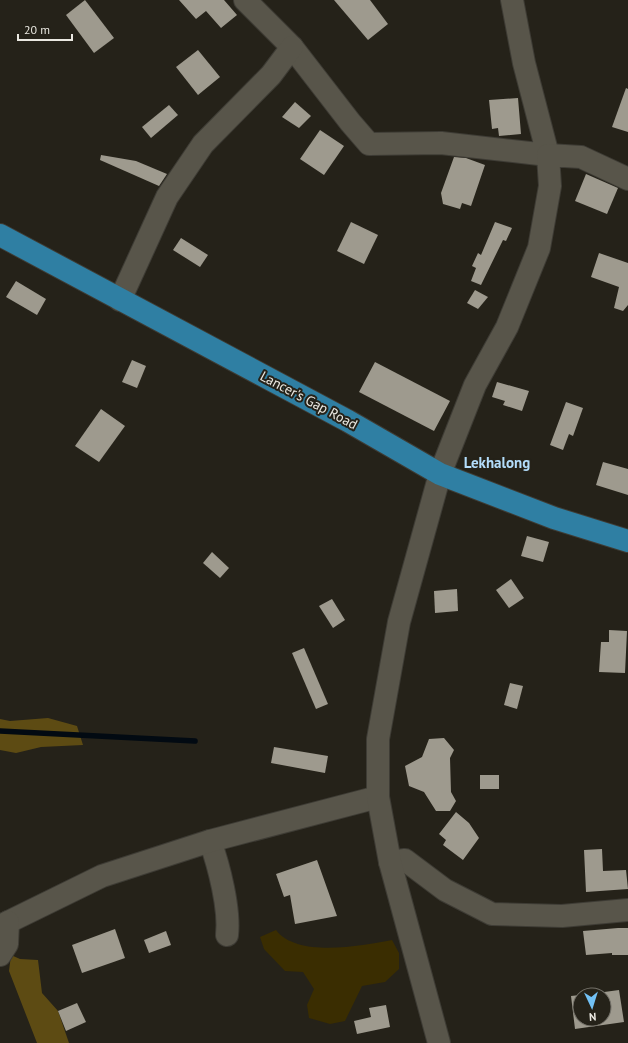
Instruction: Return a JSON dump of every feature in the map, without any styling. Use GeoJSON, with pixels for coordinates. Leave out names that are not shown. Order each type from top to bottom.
{"type":"FeatureCollection","features":[{"type":"Feature","properties":{"kind":"main road","name":"Lancer's Gap Road"},"geometry":{"type":"LineString","coordinates":[[0,235],[348,420],[440,474],[554,518],[628,542]]}},
{"type":"Feature","properties":{"kind":"street"},"geometry":{"type":"LineString","coordinates":[[245,0],[292,47],[350,122],[369,144],[441,143],[548,155],[581,156],[628,179]]}},
{"type":"Feature","properties":{"kind":"street"},"geometry":{"type":"LineString","coordinates":[[439,1043],[390,862],[378,797],[378,739],[399,622],[440,474],[475,385],[507,327],[539,248],[550,186],[548,155],[524,63],[512,0]]}},
{"type":"Feature","properties":{"kind":"street"},"geometry":{"type":"LineString","coordinates":[[120,300],[167,197],[203,144],[271,75],[292,47]]}},
{"type":"Feature","properties":{"kind":"street"},"geometry":{"type":"LineString","coordinates":[[0,956],[6,944],[4,924],[102,876],[210,841],[378,797]]}},
{"type":"Feature","properties":{"kind":"street"},"geometry":{"type":"LineString","coordinates":[[210,841],[216,858],[229,922],[227,935]]}},
{"type":"Feature","properties":{"kind":"street"},"geometry":{"type":"LineString","coordinates":[[390,862],[406,860],[445,890],[492,914],[562,916],[628,910]]}},
{"type":"Feature","properties":{"kind":"shaded area"},"geometry":{"type":"Polygon","coordinates":[[[48,718],[77,726],[83,745],[41,747],[16,753],[0,750],[0,719],[10,721],[48,718]]]}},
{"type":"Feature","properties":{"kind":"shaded area"},"geometry":{"type":"Polygon","coordinates":[[[276,930],[286,939],[299,944],[314,947],[347,947],[392,940],[399,953],[399,969],[385,982],[362,986],[345,1021],[330,1024],[309,1018],[307,1005],[314,989],[303,972],[285,971],[264,949],[260,937],[276,930]]]}},
{"type":"Feature","properties":{"kind":"shaded area"},"geometry":{"type":"Polygon","coordinates":[[[11,955],[20,959],[38,960],[42,993],[58,1011],[69,1043],[37,1043],[9,971],[11,955]]]}},
{"type":"Feature","properties":{"kind":"building"},"geometry":{"type":"Polygon","coordinates":[[[85,0],[114,38],[94,53],[66,15],[85,0]]]}},
{"type":"Feature","properties":{"kind":"building"},"geometry":{"type":"Polygon","coordinates":[[[179,0],[224,0],[237,15],[221,28],[206,11],[196,19],[179,0]]]}},
{"type":"Feature","properties":{"kind":"building"},"geometry":{"type":"Polygon","coordinates":[[[334,0],[370,0],[388,24],[368,40],[334,0]]]}},
{"type":"Feature","properties":{"kind":"building"},"geometry":{"type":"Polygon","coordinates":[[[198,50],[220,77],[198,95],[176,67],[198,50]]]}},
{"type":"Feature","properties":{"kind":"building"},"geometry":{"type":"Polygon","coordinates":[[[626,88],[628,89],[628,132],[612,127],[626,88]]]}},
{"type":"Feature","properties":{"kind":"building"},"geometry":{"type":"Polygon","coordinates":[[[518,98],[521,134],[499,136],[498,128],[492,129],[489,100],[518,98]]]}},
{"type":"Feature","properties":{"kind":"building"},"geometry":{"type":"Polygon","coordinates":[[[295,102],[311,116],[299,128],[282,117],[295,102]]]}},
{"type":"Feature","properties":{"kind":"building"},"geometry":{"type":"Polygon","coordinates":[[[169,105],[178,115],[151,138],[142,127],[169,105]]]}},
{"type":"Feature","properties":{"kind":"building"},"geometry":{"type":"Polygon","coordinates":[[[320,130],[344,146],[324,175],[300,159],[320,130]]]}},
{"type":"Feature","properties":{"kind":"building"},"geometry":{"type":"Polygon","coordinates":[[[101,155],[136,161],[167,174],[159,186],[100,160],[101,155]]]}},
{"type":"Feature","properties":{"kind":"building"},"geometry":{"type":"Polygon","coordinates":[[[454,157],[466,158],[485,165],[471,206],[462,203],[460,209],[443,204],[441,193],[454,157]]]}},
{"type":"Feature","properties":{"kind":"building"},"geometry":{"type":"Polygon","coordinates":[[[586,174],[618,188],[607,214],[575,201],[586,174]]]}},
{"type":"Feature","properties":{"kind":"building"},"geometry":{"type":"Polygon","coordinates":[[[351,222],[378,235],[364,264],[337,251],[351,222]]]}},
{"type":"Feature","properties":{"kind":"building"},"geometry":{"type":"Polygon","coordinates":[[[495,222],[512,228],[506,241],[503,240],[481,285],[471,281],[476,268],[472,266],[478,253],[481,255],[495,222]]]}},
{"type":"Feature","properties":{"kind":"building"},"geometry":{"type":"Polygon","coordinates":[[[181,238],[208,255],[200,267],[173,250],[181,238]]]}},
{"type":"Feature","properties":{"kind":"building"},"geometry":{"type":"Polygon","coordinates":[[[599,253],[628,263],[628,305],[623,311],[614,308],[619,287],[591,277],[599,253]]]}},
{"type":"Feature","properties":{"kind":"building"},"geometry":{"type":"Polygon","coordinates":[[[16,281],[46,299],[37,315],[6,297],[16,281]]]}},
{"type":"Feature","properties":{"kind":"building"},"geometry":{"type":"Polygon","coordinates":[[[475,290],[488,297],[478,309],[467,303],[475,290]]]}},
{"type":"Feature","properties":{"kind":"building"},"geometry":{"type":"Polygon","coordinates":[[[132,360],[146,366],[137,388],[122,382],[132,360]]]}},
{"type":"Feature","properties":{"kind":"building"},"geometry":{"type":"Polygon","coordinates":[[[375,362],[450,401],[434,431],[359,392],[375,362]]]}},
{"type":"Feature","properties":{"kind":"building"},"geometry":{"type":"Polygon","coordinates":[[[497,382],[529,391],[522,411],[503,405],[505,401],[492,397],[497,382]]]}},
{"type":"Feature","properties":{"kind":"building"},"geometry":{"type":"Polygon","coordinates":[[[566,402],[583,408],[573,436],[569,434],[563,450],[550,445],[566,402]]]}},
{"type":"Feature","properties":{"kind":"building"},"geometry":{"type":"Polygon","coordinates":[[[101,409],[125,426],[99,462],[75,446],[101,409]]]}},
{"type":"Feature","properties":{"kind":"building"},"geometry":{"type":"Polygon","coordinates":[[[603,462],[628,469],[628,495],[596,485],[603,462]]]}},
{"type":"Feature","properties":{"kind":"building"},"geometry":{"type":"Polygon","coordinates":[[[527,536],[549,542],[543,562],[521,556],[527,536]]]}},
{"type":"Feature","properties":{"kind":"building"},"geometry":{"type":"Polygon","coordinates":[[[212,552],[229,568],[220,578],[203,563],[212,552]]]}},
{"type":"Feature","properties":{"kind":"building"},"geometry":{"type":"Polygon","coordinates":[[[511,579],[524,598],[509,608],[496,590],[511,579]]]}},
{"type":"Feature","properties":{"kind":"building"},"geometry":{"type":"Polygon","coordinates":[[[457,589],[458,611],[435,613],[434,591],[457,589]]]}},
{"type":"Feature","properties":{"kind":"building"},"geometry":{"type":"Polygon","coordinates":[[[332,599],[345,620],[333,628],[319,606],[332,599]]]}},
{"type":"Feature","properties":{"kind":"building"},"geometry":{"type":"Polygon","coordinates":[[[609,630],[627,631],[625,673],[599,672],[601,642],[609,642],[609,630]]]}},
{"type":"Feature","properties":{"kind":"building"},"geometry":{"type":"Polygon","coordinates":[[[304,648],[328,704],[316,709],[292,653],[304,648]]]}},
{"type":"Feature","properties":{"kind":"building"},"geometry":{"type":"Polygon","coordinates":[[[510,683],[523,686],[517,709],[504,705],[510,683]]]}},
{"type":"Feature","properties":{"kind":"building"},"geometry":{"type":"Polygon","coordinates":[[[444,738],[454,750],[450,758],[451,792],[456,801],[450,811],[436,811],[424,792],[409,786],[405,766],[422,757],[429,739],[444,738]]]}},
{"type":"Feature","properties":{"kind":"building"},"geometry":{"type":"Polygon","coordinates":[[[274,747],[328,756],[325,773],[271,763],[274,747]]]}},
{"type":"Feature","properties":{"kind":"building"},"geometry":{"type":"Polygon","coordinates":[[[480,775],[499,775],[499,789],[480,789],[480,775]]]}},
{"type":"Feature","properties":{"kind":"building"},"geometry":{"type":"Polygon","coordinates":[[[456,812],[469,823],[479,838],[463,860],[443,845],[446,840],[439,834],[456,812]]]}},
{"type":"Feature","properties":{"kind":"building"},"geometry":{"type":"Polygon","coordinates":[[[602,849],[603,871],[626,870],[628,889],[586,892],[584,850],[602,849]]]}},
{"type":"Feature","properties":{"kind":"building"},"geometry":{"type":"Polygon","coordinates":[[[317,860],[337,916],[295,924],[290,895],[284,897],[276,874],[317,860]]]}},
{"type":"Feature","properties":{"kind":"building"},"geometry":{"type":"Polygon","coordinates":[[[628,928],[628,955],[612,955],[612,953],[586,955],[583,931],[628,928]]]}},
{"type":"Feature","properties":{"kind":"building"},"geometry":{"type":"Polygon","coordinates":[[[115,929],[125,958],[82,973],[72,945],[115,929]]]}},
{"type":"Feature","properties":{"kind":"building"},"geometry":{"type":"Polygon","coordinates":[[[166,931],[171,945],[149,953],[144,940],[166,931]]]}},
{"type":"Feature","properties":{"kind":"building"},"geometry":{"type":"Polygon","coordinates":[[[619,990],[624,1022],[612,1024],[612,991],[619,990]]]}},
{"type":"Feature","properties":{"kind":"building"},"geometry":{"type":"Polygon","coordinates":[[[77,1003],[86,1022],[66,1031],[58,1011],[77,1003]]]}},
{"type":"Feature","properties":{"kind":"building"},"geometry":{"type":"Polygon","coordinates":[[[386,1005],[390,1027],[357,1034],[354,1021],[371,1017],[369,1008],[386,1005]]]}},
{"type":"Feature","properties":{"kind":"building"},"geometry":{"type":"Polygon","coordinates":[[[575,1027],[589,1027],[575,1029],[575,1027]]]}},
{"type":"Feature","properties":{"kind":"waterway"},"geometry":{"type":"LineString","coordinates":[[0,731],[195,741]]}},
{"type":"Feature","properties":{"kind":"district","name":"Lekhalong"},"geometry":{"type":"Point","coordinates":[497,462]}}]}
